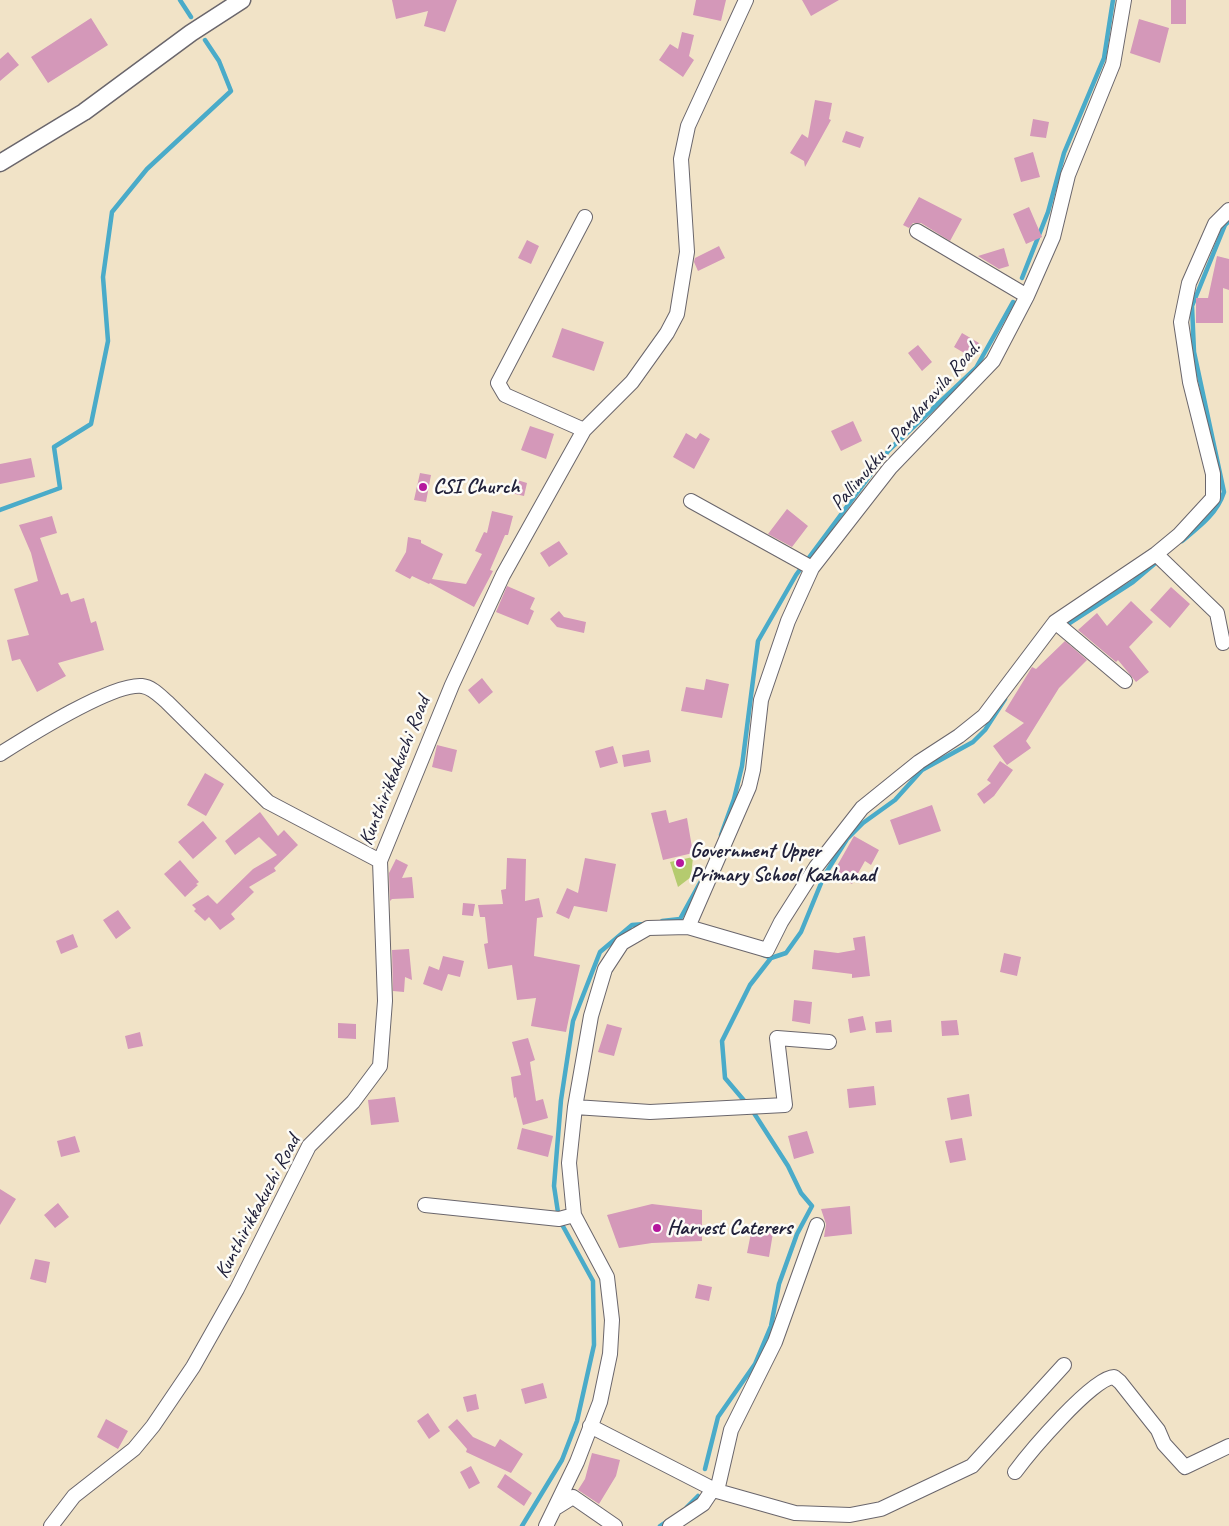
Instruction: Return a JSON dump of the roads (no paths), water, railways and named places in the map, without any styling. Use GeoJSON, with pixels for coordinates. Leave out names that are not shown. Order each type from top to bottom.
{"type":"FeatureCollection","features":[{"type":"Feature","properties":{"kind":"street"},"geometry":{"type":"LineString","coordinates":[[0,163],[84,112],[190,33],[242,0]]}},
{"type":"Feature","properties":{"kind":"street","name":"Kunthirikkakuzhi Road"},"geometry":{"type":"LineString","coordinates":[[51,1526],[74,1496],[134,1449],[153,1426],[192,1367],[237,1288],[309,1146],[352,1102],[380,1066],[385,1001],[380,861],[452,685],[503,574],[584,430],[632,382],[667,333],[677,314],[687,252],[681,160],[683,142],[688,126],[746,0]]}},
{"type":"Feature","properties":{"kind":"street","name":"Pallimukku - Pandaravila Road."},"geometry":{"type":"LineString","coordinates":[[683,927],[749,787],[754,770],[761,700],[788,621],[812,568],[890,468],[993,361],[1027,296],[1053,237],[1068,176],[1114,64],[1124,0]]}},
{"type":"Feature","properties":{"kind":"street"},"geometry":{"type":"LineString","coordinates":[[546,1526],[557,1507],[600,1402],[610,1354],[612,1320],[607,1278],[574,1215],[569,1163],[576,1106],[592,1016],[605,969],[622,943],[648,928],[683,927],[767,950],[781,922],[816,867],[862,808],[919,762],[959,736],[984,716],[1055,622],[1156,554],[1179,535],[1213,498],[1214,474],[1190,382],[1181,322],[1189,284],[1215,224],[1229,210]]}},
{"type":"Feature","properties":{"kind":"street"},"geometry":{"type":"LineString","coordinates":[[584,430],[505,395],[498,383],[585,217]]}},
{"type":"Feature","properties":{"kind":"street"},"geometry":{"type":"LineString","coordinates":[[917,231],[1027,296]]}},
{"type":"Feature","properties":{"kind":"street"},"geometry":{"type":"LineString","coordinates":[[691,501],[812,568]]}},
{"type":"Feature","properties":{"kind":"street"},"geometry":{"type":"LineString","coordinates":[[1156,554],[1217,613],[1223,643]]}},
{"type":"Feature","properties":{"kind":"street"},"geometry":{"type":"LineString","coordinates":[[1055,622],[1125,681]]}},
{"type":"Feature","properties":{"kind":"street"},"geometry":{"type":"LineString","coordinates":[[0,754],[49,722],[126,687],[143,686],[156,692],[168,702],[268,802],[380,861]]}},
{"type":"Feature","properties":{"kind":"street"},"geometry":{"type":"LineString","coordinates":[[576,1106],[650,1112],[785,1105],[776,1038],[830,1042]]}},
{"type":"Feature","properties":{"kind":"street"},"geometry":{"type":"LineString","coordinates":[[425,1206],[558,1219],[574,1215]]}},
{"type":"Feature","properties":{"kind":"street"},"geometry":{"type":"LineString","coordinates":[[670,1526],[702,1504],[715,1490],[731,1430],[775,1342],[817,1225]]}},
{"type":"Feature","properties":{"kind":"street"},"geometry":{"type":"LineString","coordinates":[[590,1426],[715,1490],[795,1514],[850,1515],[881,1509],[972,1466],[1064,1365]]}},
{"type":"Feature","properties":{"kind":"street"},"geometry":{"type":"LineString","coordinates":[[1015,1472],[1030,1452],[1089,1390],[1108,1377],[1114,1377],[1120,1382],[1158,1430],[1164,1444],[1185,1467],[1229,1446]]}},
{"type":"Feature","properties":{"kind":"street"},"geometry":{"type":"LineString","coordinates":[[557,1507],[573,1498],[614,1526]]}},
{"type":"Feature","properties":{"kind":"waterway"},"geometry":{"type":"LineString","coordinates":[[180,0],[191,17]]}},
{"type":"Feature","properties":{"kind":"waterway"},"geometry":{"type":"LineString","coordinates":[[1022,278],[1048,212],[1064,153],[1104,58],[1113,0]]}},
{"type":"Feature","properties":{"kind":"waterway"},"geometry":{"type":"LineString","coordinates":[[0,510],[60,488],[54,447],[91,424],[108,341],[103,277],[112,212],[147,169],[231,91],[219,61],[205,40]]}},
{"type":"Feature","properties":{"kind":"waterway"},"geometry":{"type":"LineString","coordinates":[[1182,541],[1212,513],[1224,492],[1194,352],[1192,306],[1225,225],[1229,221]]}},
{"type":"Feature","properties":{"kind":"waterway"},"geometry":{"type":"LineString","coordinates":[[721,835],[734,799],[742,766],[758,641],[796,575],[889,450],[976,368],[1013,302]]}},
{"type":"Feature","properties":{"kind":"waterway"},"geometry":{"type":"LineString","coordinates":[[1065,626],[1133,582],[1159,560]]}},
{"type":"Feature","properties":{"kind":"waterway"},"geometry":{"type":"LineString","coordinates":[[763,955],[771,958],[786,953],[801,932],[824,876],[847,839],[863,823],[895,800],[922,770],[973,742],[985,730],[1005,699]]}},
{"type":"Feature","properties":{"kind":"waterway"},"geometry":{"type":"LineString","coordinates":[[680,919],[701,881]]}},
{"type":"Feature","properties":{"kind":"waterway"},"geometry":{"type":"LineString","coordinates":[[662,921],[680,919],[682,924]]}},
{"type":"Feature","properties":{"kind":"waterway"},"geometry":{"type":"LineString","coordinates":[[522,1526],[562,1460],[577,1421],[594,1345],[593,1281],[559,1219],[554,1186],[561,1100],[573,1021],[600,952],[632,925],[645,924]]}},
{"type":"Feature","properties":{"kind":"waterway"},"geometry":{"type":"LineString","coordinates":[[747,1104],[725,1078],[722,1041],[750,985],[771,958]]}},
{"type":"Feature","properties":{"kind":"waterway"},"geometry":{"type":"LineString","coordinates":[[705,1469],[718,1417],[755,1364],[771,1326],[779,1284],[797,1234],[812,1206],[801,1193],[788,1166],[752,1110]]}},
{"type":"Feature","properties":{"kind":"waterway"},"geometry":{"type":"LineString","coordinates":[[687,1507],[698,1496]]}},
{"type":"Feature","properties":{"kind":"waterway"},"geometry":{"type":"LineString","coordinates":[[660,1526],[669,1520]]}},
{"type":"Feature","properties":{"kind":"place","name":"CSI Church"},"geometry":{"type":"Point","coordinates":[423,487]}},
{"type":"Feature","properties":{"kind":"place","name":"Government Upper Primary School Kazhanad"},"geometry":{"type":"Point","coordinates":[680,863]}},
{"type":"Feature","properties":{"kind":"place","name":"Harvest Caterers"},"geometry":{"type":"Point","coordinates":[657,1228]}}]}
